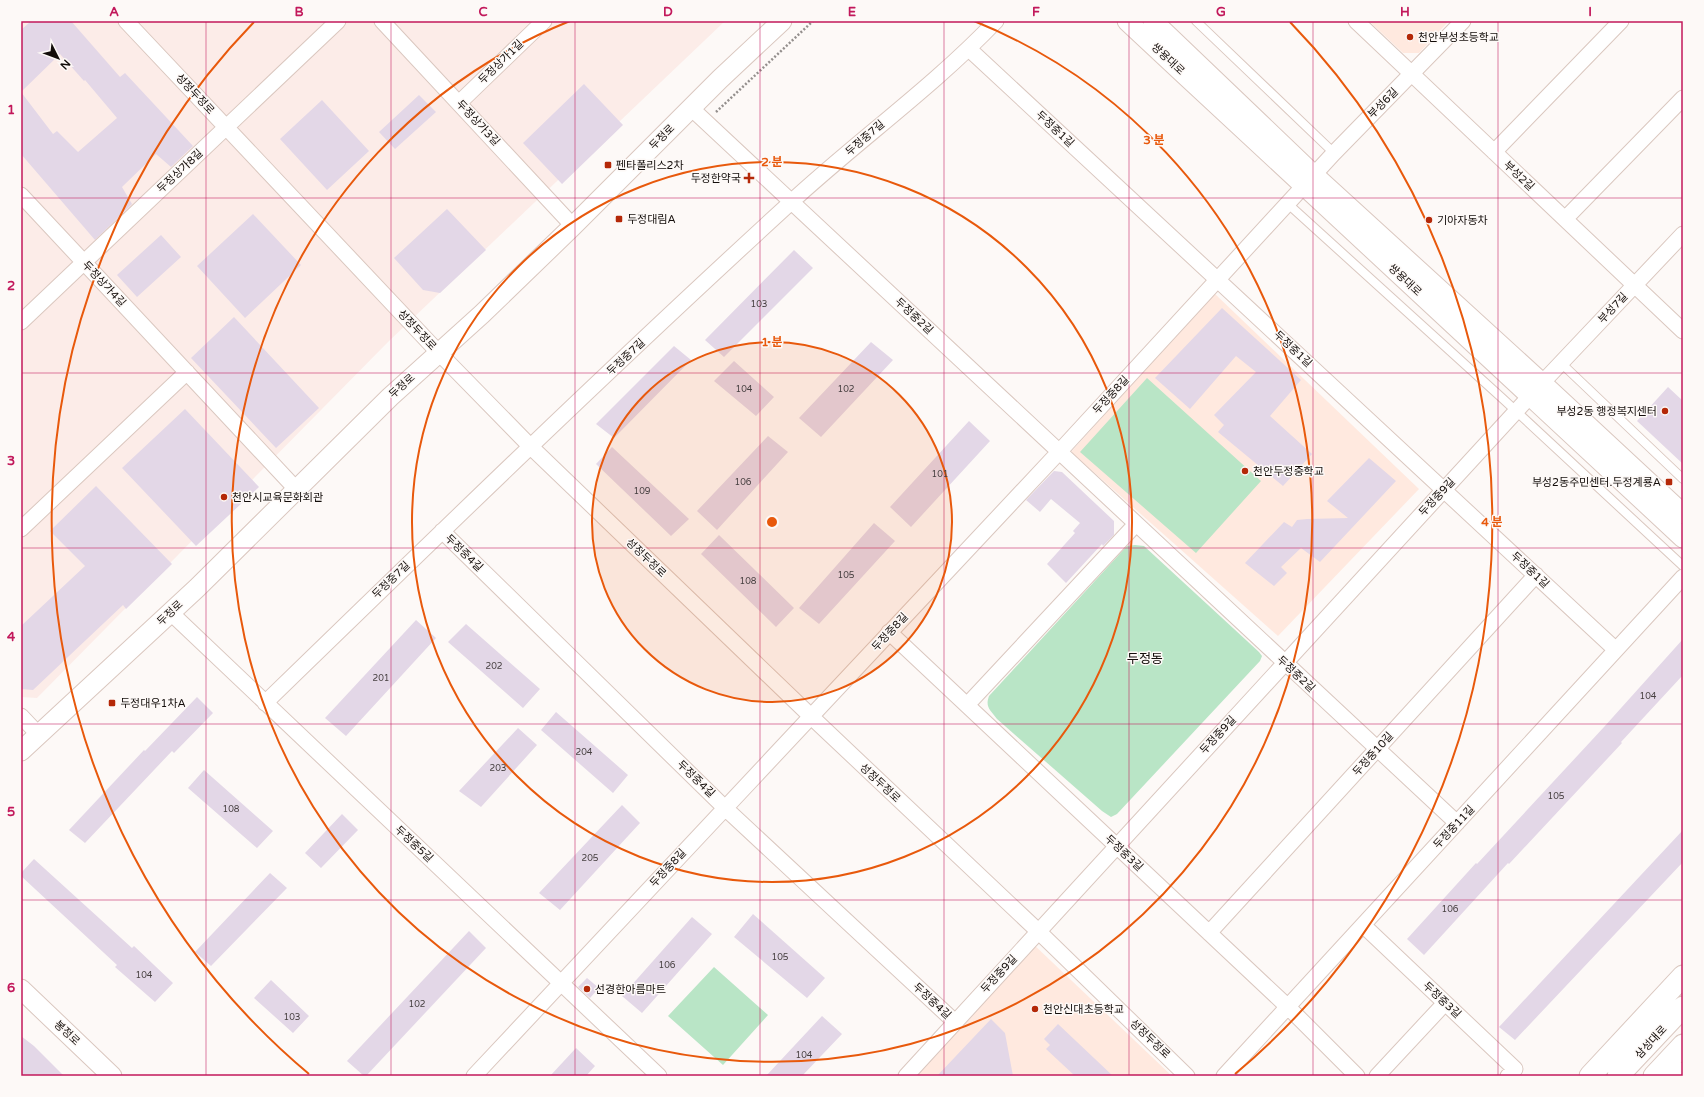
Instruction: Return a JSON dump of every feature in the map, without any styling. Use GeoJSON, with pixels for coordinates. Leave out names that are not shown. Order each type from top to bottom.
{"type":"FeatureCollection","features":[{"type":"Feature","properties":{"kind":"main road"},"geometry":{"type":"LineString","coordinates":[[1590,1076],[1683,976]]}},
{"type":"Feature","properties":{"kind":"main road","name":"삼성대로"},"geometry":{"type":"LineString","coordinates":[[1618,1076],[1683,1007]]}},
{"type":"Feature","properties":{"kind":"main road"},"geometry":{"type":"LineString","coordinates":[[1654,1076],[1683,1045]]}},
{"type":"Feature","properties":{"kind":"main road"},"geometry":{"type":"LineString","coordinates":[[1680,1076],[1683,1073]]}},
{"type":"Feature","properties":{"kind":"street","name":"성정두정로"},"geometry":{"type":"LineString","coordinates":[[126,21],[439,353],[530,446],[811,716],[1038,931],[1187,1076]]}},
{"type":"Feature","properties":{"kind":"street","name":"두정상가8길"},"geometry":{"type":"LineString","coordinates":[[21,322],[338,21]]}},
{"type":"Feature","properties":{"kind":"street","name":"두정상가3길"},"geometry":{"type":"LineString","coordinates":[[382,21],[573,226]]}},
{"type":"Feature","properties":{"kind":"street","name":"두정상가1길"},"geometry":{"type":"LineString","coordinates":[[459,103],[544,21]]}},
{"type":"Feature","properties":{"kind":"street","name":"두정로"},"geometry":{"type":"LineString","coordinates":[[21,751],[197,588],[390,397],[439,353],[573,226],[691,108],[782,21]]}},
{"type":"Feature","properties":{"kind":"street","name":"두정중7길"},"geometry":{"type":"LineString","coordinates":[[265,703],[530,446],[791,202],[969,49],[996,21]]}},
{"type":"Feature","properties":{"kind":"street","name":"쌍용대로"},"geometry":{"type":"LineString","coordinates":[[1127,21],[1308,180],[1536,389],[1683,514]]}},
{"type":"Feature","properties":{"kind":"street","name":"쌍용대로"},"geometry":{"type":"LineString","coordinates":[[1152,21],[1308,180]]}},
{"type":"Feature","properties":{"kind":"street","name":"부성2길"},"geometry":{"type":"LineString","coordinates":[[1356,21],[1683,331]]}},
{"type":"Feature","properties":{"kind":"street","name":"부성6길"},"geometry":{"type":"LineString","coordinates":[[1308,180],[1463,21]]}},
{"type":"Feature","properties":{"kind":"street"},"geometry":{"type":"LineString","coordinates":[[1494,152],[1621,21]]}},
{"type":"Feature","properties":{"kind":"street","name":"두정중1길"},"geometry":{"type":"LineString","coordinates":[[969,49],[1616,650]]}},
{"type":"Feature","properties":{"kind":"street"},"geometry":{"type":"LineString","coordinates":[[1565,219],[1683,98]]}},
{"type":"Feature","properties":{"kind":"street","name":"두정중2길"},"geometry":{"type":"LineString","coordinates":[[691,108],[1457,823]]}},
{"type":"Feature","properties":{"kind":"street","name":"두정중8길"},"geometry":{"type":"LineString","coordinates":[[474,1076],[1059,452],[1308,180]]}},
{"type":"Feature","properties":{"kind":"street","name":"두정상가4길"},"geometry":{"type":"LineString","coordinates":[[21,195],[296,489]]}},
{"type":"Feature","properties":{"kind":"street","name":"부성7길"},"geometry":{"type":"LineString","coordinates":[[1536,389],[1683,234]]}},
{"type":"Feature","properties":{"kind":"street"},"geometry":{"type":"LineString","coordinates":[[21,529],[187,372]]}},
{"type":"Feature","properties":{"kind":"street","name":"쌍용대로"},"geometry":{"type":"LineString","coordinates":[[1536,389],[1683,538]]}},
{"type":"Feature","properties":{"kind":"street","name":"두정중9길"},"geometry":{"type":"LineString","coordinates":[[906,1076],[1536,389]]}},
{"type":"Feature","properties":{"kind":"street"},"geometry":{"type":"LineString","coordinates":[[967,705],[1136,524]]}},
{"type":"Feature","properties":{"kind":"street","name":"두정중4길"},"geometry":{"type":"LineString","coordinates":[[442,531],[725,808],[955,1022]]}},
{"type":"Feature","properties":{"kind":"street","name":"두정중10길"},"geometry":{"type":"LineString","coordinates":[[1209,933],[1536,575]]}},
{"type":"Feature","properties":{"kind":"street","name":"두정중11길"},"geometry":{"type":"LineString","coordinates":[[1224,1076],[1683,577]]}},
{"type":"Feature","properties":{"kind":"street","name":"두정중5길"},"geometry":{"type":"LineString","coordinates":[[170,612],[659,1076]]}},
{"type":"Feature","properties":{"kind":"street","name":"두정중3길"},"geometry":{"type":"LineString","coordinates":[[889,632],[1288,1007],[1357,1076]]}},
{"type":"Feature","properties":{"kind":"street"},"geometry":{"type":"LineString","coordinates":[[21,716],[38,734]]}},
{"type":"Feature","properties":{"kind":"street","name":"두정중3길"},"geometry":{"type":"LineString","coordinates":[[1363,925],[1515,1069],[1508,1076]]}},
{"type":"Feature","properties":{"kind":"street","name":"봉정로"},"geometry":{"type":"LineString","coordinates":[[21,989],[112,1076]]}},
{"type":"Feature","properties":{"kind":"street"},"geometry":{"type":"LineString","coordinates":[[1377,1076],[1445,1003]]}},
{"type":"Feature","properties":{"kind":"lane"},"geometry":{"type":"LineString","coordinates":[[1196,21],[1334,153]]}},
{"type":"Feature","properties":{"kind":"lane"},"geometry":{"type":"LineString","coordinates":[[1287,203],[1683,566]]}},
{"type":"Feature","properties":{"kind":"lane"},"geometry":{"type":"LineString","coordinates":[[1561,363],[1683,479]]}},
{"type":"Feature","properties":{"kind":"path"},"geometry":{"type":"LineString","coordinates":[[706,122],[813,21]]}},
{"type":"Feature","properties":{"kind":"shaded area"},"geometry":{"type":"Polygon","coordinates":[[[21,21],[725,21],[389,341],[37,698],[21,697],[21,21]]]}},
{"type":"Feature","properties":{"kind":"shaded area","name":"천안부성초등학교"},"geometry":{"type":"Polygon","coordinates":[[[1369,21],[1449,21],[1419,53],[1403,53],[1369,21]]]}},
{"type":"Feature","properties":{"kind":"shaded area","name":"천안두정중학교"},"geometry":{"type":"Polygon","coordinates":[[[1214,293],[1419,489],[1278,636],[1071,452],[1214,293]]]}},
{"type":"Feature","properties":{"kind":"shaded area","name":"천안신대초등학교"},"geometry":{"type":"Polygon","coordinates":[[[1031,942],[1172,1076],[906,1076],[1031,942]]]}},
{"type":"Feature","properties":{"kind":"green space"},"geometry":{"type":"Polygon","coordinates":[[[1147,378],[1261,481],[1196,553],[1080,452],[1147,378]]]}},
{"type":"Feature","properties":{"kind":"green space"},"geometry":{"type":"Polygon","coordinates":[[[1127,546],[1144,546],[1262,656],[1260,661],[1117,814],[1111,817],[1102,811],[997,719],[988,706],[988,700],[989,696],[1127,546]]]}},
{"type":"Feature","properties":{"kind":"green space"},"geometry":{"type":"Polygon","coordinates":[[[714,967],[768,1015],[723,1065],[668,1016],[714,967]]]}},
{"type":"Feature","properties":{"kind":"building"},"geometry":{"type":"Polygon","coordinates":[[[31,21],[71,21],[120,77],[125,73],[193,146],[171,167],[156,154],[122,187],[132,204],[95,240],[21,154],[21,92],[21,30],[31,21]],[[60,54],[21,92],[53,134],[57,131],[78,152],[117,118],[85,80],[84,81],[60,54]]]}},
{"type":"Feature","properties":{"kind":"building"},"geometry":{"type":"Polygon","coordinates":[[[584,84],[623,125],[562,184],[523,143],[584,84]]]}},
{"type":"Feature","properties":{"kind":"building"},"geometry":{"type":"Polygon","coordinates":[[[419,95],[436,112],[395,149],[379,132],[419,95]]]}},
{"type":"Feature","properties":{"kind":"building"},"geometry":{"type":"Polygon","coordinates":[[[322,100],[369,151],[327,190],[280,139],[322,100]]]}},
{"type":"Feature","properties":{"kind":"building"},"geometry":{"type":"Polygon","coordinates":[[[447,209],[486,250],[440,293],[423,290],[394,258],[447,209]]]}},
{"type":"Feature","properties":{"kind":"building"},"geometry":{"type":"Polygon","coordinates":[[[253,214],[301,265],[245,318],[197,266],[253,214]]]}},
{"type":"Feature","properties":{"kind":"building"},"geometry":{"type":"Polygon","coordinates":[[[161,235],[181,257],[137,297],[117,275],[161,235]]]}},
{"type":"Feature","properties":{"kind":"building"},"geometry":{"type":"Polygon","coordinates":[[[794,250],[813,268],[724,357],[705,340],[794,250]]]}},
{"type":"Feature","properties":{"kind":"building"},"geometry":{"type":"Polygon","coordinates":[[[1222,308],[1301,380],[1270,416],[1312,454],[1283,486],[1218,432],[1224,425],[1214,415],[1256,372],[1236,356],[1190,409],[1155,378],[1222,308]]]}},
{"type":"Feature","properties":{"kind":"building"},"geometry":{"type":"Polygon","coordinates":[[[234,317],[319,408],[276,448],[191,358],[234,317]]]}},
{"type":"Feature","properties":{"kind":"building"},"geometry":{"type":"Polygon","coordinates":[[[871,342],[893,360],[821,437],[799,418],[871,342]]]}},
{"type":"Feature","properties":{"kind":"building"},"geometry":{"type":"Polygon","coordinates":[[[674,346],[691,360],[614,438],[596,424],[674,346]]]}},
{"type":"Feature","properties":{"kind":"building"},"geometry":{"type":"Polygon","coordinates":[[[734,361],[774,397],[756,416],[714,381],[734,361]]]}},
{"type":"Feature","properties":{"kind":"building","name":"부성2동 행정복지센터"},"geometry":{"type":"Polygon","coordinates":[[[1668,387],[1683,401],[1683,464],[1637,421],[1668,387]]]}},
{"type":"Feature","properties":{"kind":"building"},"geometry":{"type":"Polygon","coordinates":[[[185,409],[259,487],[196,546],[122,468],[185,409]]]}},
{"type":"Feature","properties":{"kind":"building"},"geometry":{"type":"Polygon","coordinates":[[[969,421],[990,441],[911,527],[890,507],[969,421]]]}},
{"type":"Feature","properties":{"kind":"building"},"geometry":{"type":"Polygon","coordinates":[[[768,436],[788,452],[717,530],[697,511],[768,436]]]}},
{"type":"Feature","properties":{"kind":"building"},"geometry":{"type":"Polygon","coordinates":[[[612,447],[689,519],[671,536],[596,464],[612,447]]]}},
{"type":"Feature","properties":{"kind":"building"},"geometry":{"type":"Polygon","coordinates":[[[1369,458],[1396,481],[1320,562],[1301,548],[1281,567],[1287,573],[1274,586],[1245,563],[1284,522],[1292,527],[1297,520],[1348,518],[1327,501],[1369,458]]]}},
{"type":"Feature","properties":{"kind":"building"},"geometry":{"type":"Polygon","coordinates":[[[1054,471],[1062,472],[1114,521],[1114,535],[1103,546],[1102,544],[1066,583],[1047,564],[1075,533],[1073,531],[1080,523],[1051,499],[1040,512],[1026,500],[1054,471]]]}},
{"type":"Feature","properties":{"kind":"building"},"geometry":{"type":"Polygon","coordinates":[[[96,486],[172,564],[126,609],[123,605],[33,690],[21,689],[21,626],[85,566],[50,531],[96,486]]]}},
{"type":"Feature","properties":{"kind":"building"},"geometry":{"type":"Polygon","coordinates":[[[874,523],[895,541],[819,624],[799,608],[874,523]]]}},
{"type":"Feature","properties":{"kind":"building"},"geometry":{"type":"Polygon","coordinates":[[[719,535],[794,608],[776,627],[701,554],[719,535]]]}},
{"type":"Feature","properties":{"kind":"building"},"geometry":{"type":"Polygon","coordinates":[[[416,620],[436,638],[346,736],[325,718],[416,620]]]}},
{"type":"Feature","properties":{"kind":"building"},"geometry":{"type":"Polygon","coordinates":[[[466,624],[540,689],[523,708],[448,642],[466,624]]]}},
{"type":"Feature","properties":{"kind":"building"},"geometry":{"type":"Polygon","coordinates":[[[1683,639],[1683,675],[1621,742],[1622,743],[1509,864],[1508,863],[1424,955],[1407,939],[1604,727],[1683,639]]]}},
{"type":"Feature","properties":{"kind":"building"},"geometry":{"type":"Polygon","coordinates":[[[197,697],[213,713],[174,753],[172,751],[85,843],[69,830],[144,750],[145,751],[197,697]]]}},
{"type":"Feature","properties":{"kind":"building"},"geometry":{"type":"Polygon","coordinates":[[[556,712],[628,775],[613,793],[541,730],[556,712]]]}},
{"type":"Feature","properties":{"kind":"building"},"geometry":{"type":"Polygon","coordinates":[[[518,728],[537,745],[481,807],[459,791],[518,728]]]}},
{"type":"Feature","properties":{"kind":"building"},"geometry":{"type":"Polygon","coordinates":[[[204,770],[273,831],[257,848],[188,788],[204,770]]]}},
{"type":"Feature","properties":{"kind":"building"},"geometry":{"type":"Polygon","coordinates":[[[622,805],[640,823],[560,910],[539,893],[622,805]]]}},
{"type":"Feature","properties":{"kind":"building"},"geometry":{"type":"Polygon","coordinates":[[[342,814],[358,830],[321,868],[305,853],[342,814]]]}},
{"type":"Feature","properties":{"kind":"building"},"geometry":{"type":"Polygon","coordinates":[[[1683,830],[1683,862],[1515,1040],[1499,1027],[1683,830]]]}},
{"type":"Feature","properties":{"kind":"building"},"geometry":{"type":"Polygon","coordinates":[[[34,859],[132,948],[134,946],[173,983],[155,1002],[115,967],[117,965],[21,876],[21,873],[34,859]]]}},
{"type":"Feature","properties":{"kind":"building"},"geometry":{"type":"Polygon","coordinates":[[[270,873],[287,888],[211,966],[195,952],[270,873]]]}},
{"type":"Feature","properties":{"kind":"building"},"geometry":{"type":"Polygon","coordinates":[[[753,914],[825,978],[807,998],[734,937],[753,914]]]}},
{"type":"Feature","properties":{"kind":"building"},"geometry":{"type":"Polygon","coordinates":[[[692,917],[712,934],[642,1013],[622,996],[692,917]]]}},
{"type":"Feature","properties":{"kind":"building"},"geometry":{"type":"Polygon","coordinates":[[[469,931],[486,948],[366,1076],[364,1076],[347,1061],[469,931]]]}},
{"type":"Feature","properties":{"kind":"building","name":"선경한아름마트"},"geometry":{"type":"Polygon","coordinates":[[[587,978],[599,988],[590,998],[578,987],[587,978]]]}},
{"type":"Feature","properties":{"kind":"building"},"geometry":{"type":"Polygon","coordinates":[[[271,980],[309,1016],[293,1033],[254,998],[271,980]]]}},
{"type":"Feature","properties":{"kind":"building"},"geometry":{"type":"Polygon","coordinates":[[[822,1016],[842,1034],[802,1076],[766,1076],[822,1016]]]}},
{"type":"Feature","properties":{"kind":"building"},"geometry":{"type":"Polygon","coordinates":[[[991,1019],[1005,1033],[1013,1076],[937,1076],[991,1019]]]}},
{"type":"Feature","properties":{"kind":"building"},"geometry":{"type":"Polygon","coordinates":[[[1058,1024],[1113,1076],[1075,1076],[1046,1049],[1050,1045],[1044,1039],[1058,1024]]]}},
{"type":"Feature","properties":{"kind":"building"},"geometry":{"type":"Polygon","coordinates":[[[21,1036],[34,1046],[64,1076],[21,1076],[21,1036]]]}},
{"type":"Feature","properties":{"kind":"building"},"geometry":{"type":"Polygon","coordinates":[[[576,1048],[595,1066],[586,1076],[550,1076],[576,1048]]]}},
{"type":"Feature","properties":{"kind":"place","name":"천안부성초등학교"},"geometry":{"type":"Point","coordinates":[1410,37]}},
{"type":"Feature","properties":{"kind":"place","name":"펜타폴리스2차"},"geometry":{"type":"Point","coordinates":[608,165]}},
{"type":"Feature","properties":{"kind":"place","name":"두정한약국"},"geometry":{"type":"Point","coordinates":[749,178]}},
{"type":"Feature","properties":{"kind":"place","name":"두정대림A"},"geometry":{"type":"Point","coordinates":[619,219]}},
{"type":"Feature","properties":{"kind":"place","name":"기아자동차"},"geometry":{"type":"Point","coordinates":[1429,220]}},
{"type":"Feature","properties":{"kind":"place","name":"부성2동 행정복지센터"},"geometry":{"type":"Point","coordinates":[1665,411]}},
{"type":"Feature","properties":{"kind":"place","name":"천안두정중학교"},"geometry":{"type":"Point","coordinates":[1245,471]}},
{"type":"Feature","properties":{"kind":"place","name":"부성2동주민센터.두정계룡A"},"geometry":{"type":"Point","coordinates":[1669,482]}},
{"type":"Feature","properties":{"kind":"place","name":"천안시교육문화회관"},"geometry":{"type":"Point","coordinates":[224,497]}},
{"type":"Feature","properties":{"kind":"place","name":"두정대우1차A"},"geometry":{"type":"Point","coordinates":[112,703]}},
{"type":"Feature","properties":{"kind":"place","name":"선경한아름마트"},"geometry":{"type":"Point","coordinates":[587,989]}},
{"type":"Feature","properties":{"kind":"place","name":"천안신대초등학교"},"geometry":{"type":"Point","coordinates":[1035,1009]}},
{"type":"Feature","properties":{"kind":"district","name":"두정동"},"geometry":{"type":"Point","coordinates":[1145,659]}}]}
